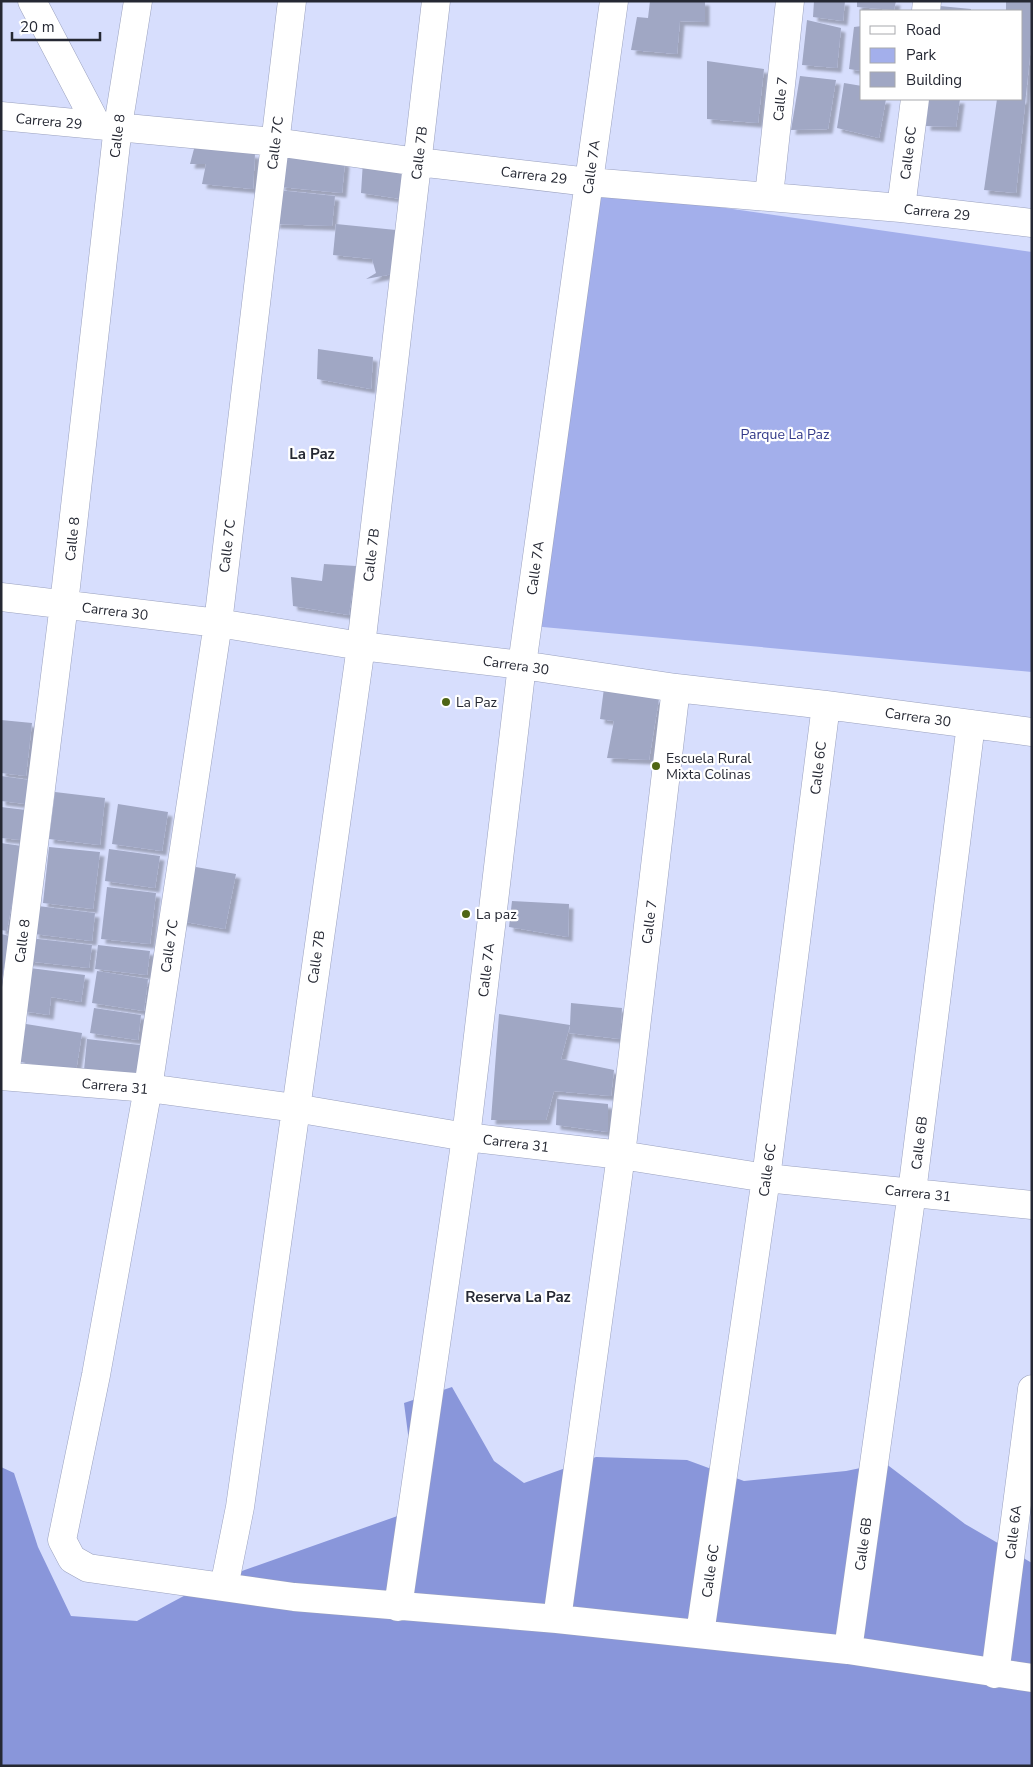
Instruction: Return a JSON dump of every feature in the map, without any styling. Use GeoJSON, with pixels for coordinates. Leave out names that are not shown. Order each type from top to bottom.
{"type":"FeatureCollection","features":[{"type":"Feature","properties":{"kind":"street","name":"Carrera 29"},"geometry":{"type":"LineString","coordinates":[[32,1],[107,126]]}},
{"type":"Feature","properties":{"kind":"street","name":"Calle 8"},"geometry":{"type":"LineString","coordinates":[[3,1076],[64,604],[107,126],[138,1]]}},
{"type":"Feature","properties":{"kind":"street","name":"Calle 7C"},"geometry":{"type":"LineString","coordinates":[[292,1],[218,623],[148,1088],[96,1375],[62,1540],[72,1559],[88,1568],[294,1597],[557,1619],[848,1650],[995,1674],[1032,1678]]}},
{"type":"Feature","properties":{"kind":"street","name":"Calle 7B"},"geometry":{"type":"LineString","coordinates":[[224,1587],[240,1507],[360,646],[436,1]]}},
{"type":"Feature","properties":{"kind":"street","name":"Calle 7A"},"geometry":{"type":"LineString","coordinates":[[398,1607],[466,1137],[522,666],[614,1]]}},
{"type":"Feature","properties":{"kind":"street","name":"Calle 7"},"geometry":{"type":"LineString","coordinates":[[769,196],[790,1]]}},
{"type":"Feature","properties":{"kind":"street","name":"Calle 6C"},"geometry":{"type":"LineString","coordinates":[[901,208],[915,100]]}},
{"type":"Feature","properties":{"kind":"street","name":"Carrera 29"},"geometry":{"type":"LineString","coordinates":[[1,116],[275,142],[418,162],[589,182],[901,208],[1032,223]]}},
{"type":"Feature","properties":{"kind":"street","name":"Carrera 30"},"geometry":{"type":"LineString","coordinates":[[1,597],[218,623],[360,646],[522,666],[676,688],[826,705],[1032,732]]}},
{"type":"Feature","properties":{"kind":"street","name":"Calle 7"},"geometry":{"type":"LineString","coordinates":[[557,1619],[621,1155],[676,688]]}},
{"type":"Feature","properties":{"kind":"street","name":"Calle 6C"},"geometry":{"type":"LineString","coordinates":[[700,1634],[766,1178],[826,705]]}},
{"type":"Feature","properties":{"kind":"street","name":"Calle 6B"},"geometry":{"type":"LineString","coordinates":[[848,1650],[912,1192],[971,724]]}},
{"type":"Feature","properties":{"kind":"street","name":"Carrera 31"},"geometry":{"type":"LineString","coordinates":[[3,1076],[148,1088],[295,1108],[466,1137],[621,1155],[766,1178],[1032,1205]]}},
{"type":"Feature","properties":{"kind":"street","name":"Calle 6A"},"geometry":{"type":"LineString","coordinates":[[995,1674],[1032,1390]]}},
{"type":"Feature","properties":{"kind":"green space","name":"Parque La Paz"},"geometry":{"type":"Polygon","coordinates":[[[601,190],[1032,252],[1032,672],[532,626],[601,190]]]}},
{"type":"Feature","properties":{"kind":"shaded area"},"geometry":{"type":"Polygon","coordinates":[[[452,1387],[494,1461],[524,1483],[596,1457],[687,1460],[744,1481],[846,1471],[885,1463],[965,1524],[1032,1563],[1032,1766],[1,1766],[1,1467],[14,1473],[38,1547],[71,1616],[137,1621],[208,1583],[406,1513],[412,1465],[404,1403],[452,1387]]]}},
{"type":"Feature","properties":{"kind":"building"},"geometry":{"type":"Polygon","coordinates":[[[650,1],[705,1],[705,22],[680,21],[677,54],[631,50],[637,17],[648,18],[650,1]]]}},
{"type":"Feature","properties":{"kind":"building"},"geometry":{"type":"Polygon","coordinates":[[[814,1],[845,1],[843,21],[813,17],[814,1]]]}},
{"type":"Feature","properties":{"kind":"building"},"geometry":{"type":"Polygon","coordinates":[[[857,1],[896,1],[894,10],[857,7],[857,1]]]}},
{"type":"Feature","properties":{"kind":"building"},"geometry":{"type":"Polygon","coordinates":[[[1006,1],[1032,1],[1031,46],[1016,193],[984,190],[997,100],[1023,100],[1023,10],[1006,10],[1006,1]]]}},
{"type":"Feature","properties":{"kind":"building"},"geometry":{"type":"Polygon","coordinates":[[[940,6],[971,9],[971,10],[940,10],[940,6]]]}},
{"type":"Feature","properties":{"kind":"building"},"geometry":{"type":"Polygon","coordinates":[[[807,20],[841,28],[837,68],[802,65],[807,20]]]}},
{"type":"Feature","properties":{"kind":"building"},"geometry":{"type":"Polygon","coordinates":[[[860,26],[860,71],[849,69],[854,27],[860,26]]]}},
{"type":"Feature","properties":{"kind":"building"},"geometry":{"type":"Polygon","coordinates":[[[707,61],[764,69],[758,123],[707,119],[707,61]]]}},
{"type":"Feature","properties":{"kind":"building"},"geometry":{"type":"Polygon","coordinates":[[[800,76],[836,80],[828,129],[791,130],[800,76]]]}},
{"type":"Feature","properties":{"kind":"building"},"geometry":{"type":"Polygon","coordinates":[[[844,83],[860,86],[860,100],[886,100],[879,138],[837,128],[844,83]]]}},
{"type":"Feature","properties":{"kind":"building"},"geometry":{"type":"Polygon","coordinates":[[[929,100],[960,100],[956,127],[926,126],[929,100]]]}},
{"type":"Feature","properties":{"kind":"building"},"geometry":{"type":"Polygon","coordinates":[[[195,145],[255,154],[253,189],[202,184],[206,164],[190,164],[195,145]]]}},
{"type":"Feature","properties":{"kind":"building"},"geometry":{"type":"Polygon","coordinates":[[[286,149],[345,162],[342,193],[280,187],[286,149]]]}},
{"type":"Feature","properties":{"kind":"building"},"geometry":{"type":"Polygon","coordinates":[[[363,161],[404,170],[401,199],[361,193],[363,161]]]}},
{"type":"Feature","properties":{"kind":"building"},"geometry":{"type":"Polygon","coordinates":[[[278,190],[335,196],[332,226],[275,224],[278,190]]]}},
{"type":"Feature","properties":{"kind":"building"},"geometry":{"type":"Polygon","coordinates":[[[336,224],[396,230],[398,273],[366,279],[376,273],[372,259],[333,255],[336,224]]]}},
{"type":"Feature","properties":{"kind":"building"},"geometry":{"type":"Polygon","coordinates":[[[318,349],[373,357],[371,389],[317,379],[318,349]]]}},
{"type":"Feature","properties":{"kind":"building"},"geometry":{"type":"Polygon","coordinates":[[[324,564],[356,566],[349,615],[293,606],[291,577],[322,581],[324,564]]]}},
{"type":"Feature","properties":{"kind":"building"},"geometry":{"type":"Polygon","coordinates":[[[604,688],[659,699],[649,760],[607,758],[614,721],[600,719],[604,688]]]}},
{"type":"Feature","properties":{"kind":"building"},"geometry":{"type":"Polygon","coordinates":[[[1,720],[32,723],[26,776],[1,773],[1,720]]]}},
{"type":"Feature","properties":{"kind":"building"},"geometry":{"type":"Polygon","coordinates":[[[1,776],[30,780],[26,804],[1,801],[1,776]]]}},
{"type":"Feature","properties":{"kind":"building"},"geometry":{"type":"Polygon","coordinates":[[[55,792],[105,798],[100,845],[49,839],[55,792]]]}},
{"type":"Feature","properties":{"kind":"building"},"geometry":{"type":"Polygon","coordinates":[[[118,804],[168,812],[162,851],[112,844],[118,804]]]}},
{"type":"Feature","properties":{"kind":"building"},"geometry":{"type":"Polygon","coordinates":[[[1,807],[26,810],[21,840],[1,838],[1,807]]]}},
{"type":"Feature","properties":{"kind":"building"},"geometry":{"type":"Polygon","coordinates":[[[1,843],[22,846],[7,931],[1,930],[1,843]]]}},
{"type":"Feature","properties":{"kind":"building"},"geometry":{"type":"Polygon","coordinates":[[[49,847],[100,852],[93,909],[43,903],[49,847]]]}},
{"type":"Feature","properties":{"kind":"building"},"geometry":{"type":"Polygon","coordinates":[[[109,849],[160,856],[155,888],[105,881],[109,849]]]}},
{"type":"Feature","properties":{"kind":"building"},"geometry":{"type":"Polygon","coordinates":[[[190,866],[236,874],[225,929],[180,921],[190,866]]]}},
{"type":"Feature","properties":{"kind":"building"},"geometry":{"type":"Polygon","coordinates":[[[107,887],[156,893],[150,944],[101,939],[107,887]]]}},
{"type":"Feature","properties":{"kind":"building"},"geometry":{"type":"Polygon","coordinates":[[[512,901],[569,904],[568,937],[509,927],[512,901]]]}},
{"type":"Feature","properties":{"kind":"building"},"geometry":{"type":"Polygon","coordinates":[[[38,906],[95,913],[92,941],[34,934],[38,906]]]}},
{"type":"Feature","properties":{"kind":"building"},"geometry":{"type":"Polygon","coordinates":[[[1,934],[10,936],[2,978],[1,978],[1,934]]]}},
{"type":"Feature","properties":{"kind":"building"},"geometry":{"type":"Polygon","coordinates":[[[29,938],[92,945],[89,968],[26,961],[29,938]]]}},
{"type":"Feature","properties":{"kind":"building"},"geometry":{"type":"Polygon","coordinates":[[[98,945],[150,951],[147,975],[95,969],[98,945]]]}},
{"type":"Feature","properties":{"kind":"building"},"geometry":{"type":"Polygon","coordinates":[[[30,968],[85,975],[81,1002],[51,997],[49,1015],[23,1011],[30,968]]]}},
{"type":"Feature","properties":{"kind":"building"},"geometry":{"type":"Polygon","coordinates":[[[97,971],[148,979],[144,1011],[92,1003],[97,971]]]}},
{"type":"Feature","properties":{"kind":"building"},"geometry":{"type":"Polygon","coordinates":[[[571,1003],[622,1008],[620,1039],[569,1033],[571,1003]]]}},
{"type":"Feature","properties":{"kind":"building"},"geometry":{"type":"Polygon","coordinates":[[[94,1008],[141,1015],[138,1040],[90,1033],[94,1008]]]}},
{"type":"Feature","properties":{"kind":"building"},"geometry":{"type":"Polygon","coordinates":[[[499,1014],[570,1025],[561,1059],[614,1070],[611,1096],[554,1091],[546,1120],[491,1120],[499,1014]]]}},
{"type":"Feature","properties":{"kind":"building"},"geometry":{"type":"Polygon","coordinates":[[[26,1024],[82,1033],[76,1071],[20,1062],[26,1024]]]}},
{"type":"Feature","properties":{"kind":"building"},"geometry":{"type":"Polygon","coordinates":[[[87,1039],[140,1045],[136,1076],[84,1070],[87,1039]]]}},
{"type":"Feature","properties":{"kind":"building"},"geometry":{"type":"Polygon","coordinates":[[[557,1099],[608,1104],[608,1132],[556,1125],[557,1099]]]}},
{"type":"Feature","properties":{"kind":"place","name":"La Paz"},"geometry":{"type":"Point","coordinates":[446,702]}},
{"type":"Feature","properties":{"kind":"place","name":"Escuela Rural Mixta Colinas"},"geometry":{"type":"Point","coordinates":[656,766]}},
{"type":"Feature","properties":{"kind":"place","name":"La paz"},"geometry":{"type":"Point","coordinates":[466,914]}},
{"type":"Feature","properties":{"kind":"district","name":"La Paz"},"geometry":{"type":"Point","coordinates":[312,454]}},
{"type":"Feature","properties":{"kind":"district","name":"Reserva La Paz"},"geometry":{"type":"Point","coordinates":[518,1297]}}]}
